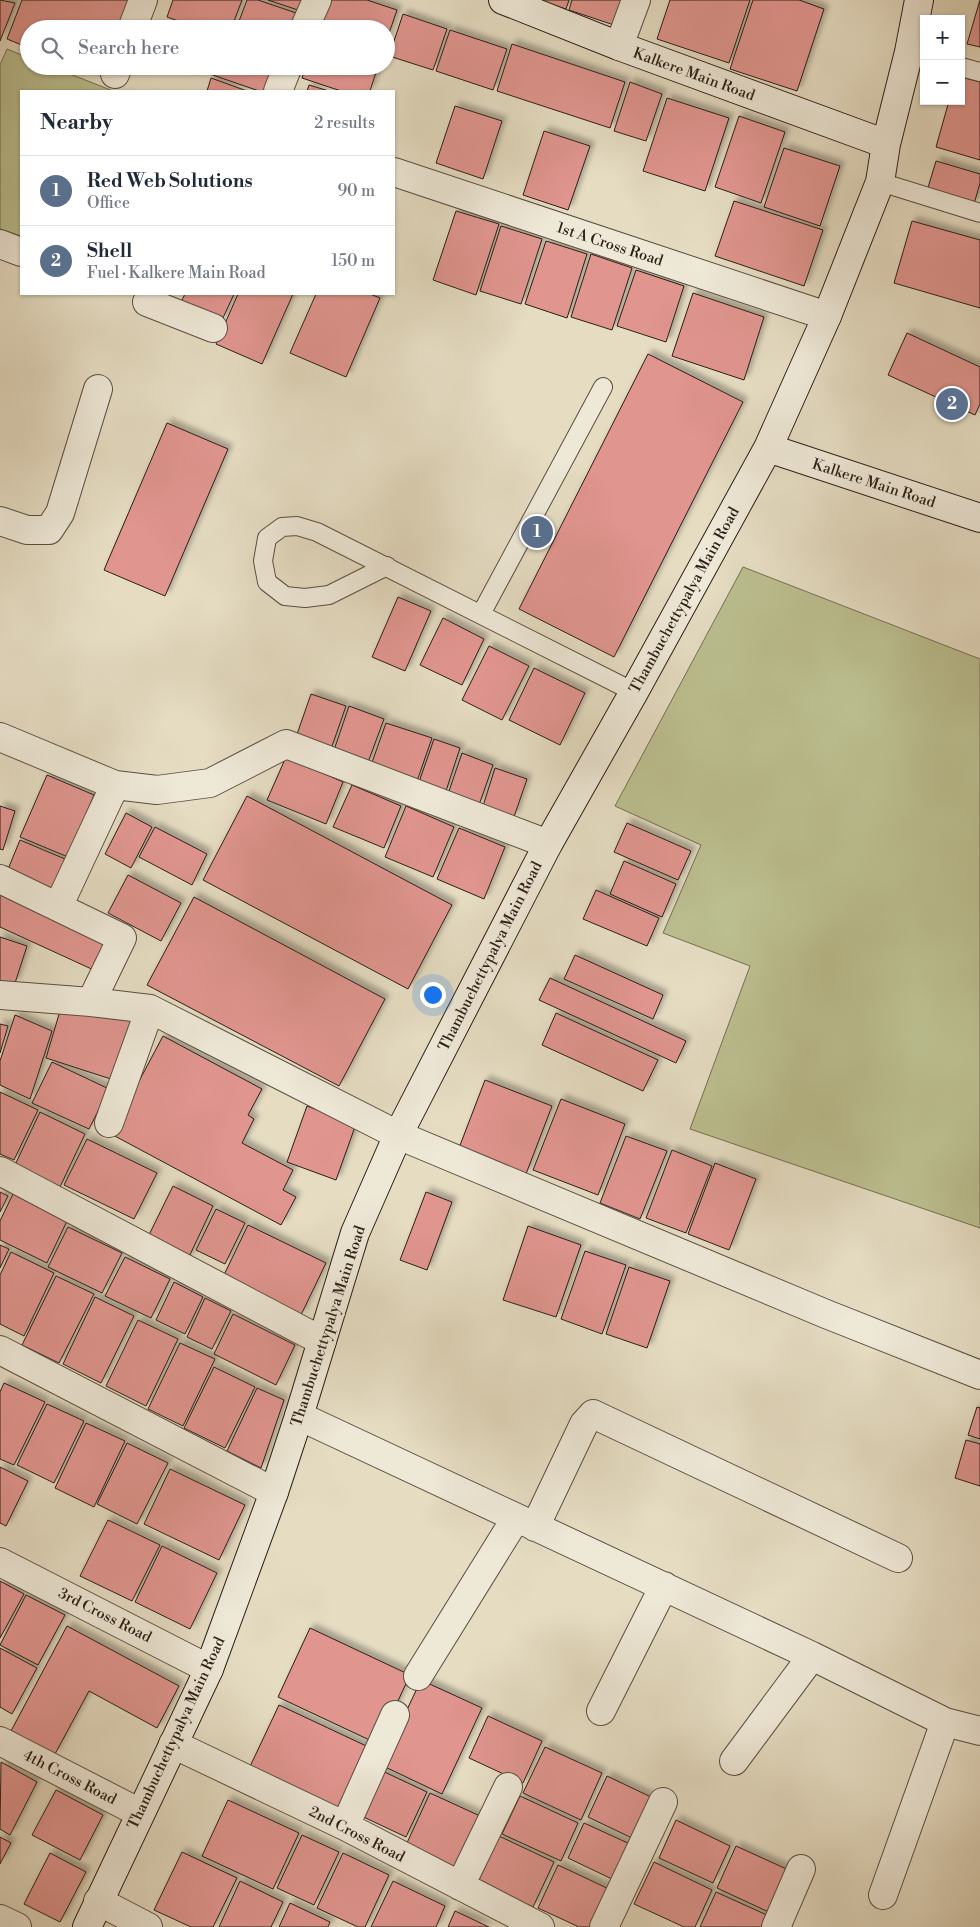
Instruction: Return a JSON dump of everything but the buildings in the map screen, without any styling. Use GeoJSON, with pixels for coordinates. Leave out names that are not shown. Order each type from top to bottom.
{"type":"FeatureCollection","features":[{"type":"Feature","properties":{"kind":"street"},"geometry":{"type":"LineString","coordinates":[[135,20],[143,0]]}},
{"type":"Feature","properties":{"kind":"street"},"geometry":{"type":"LineString","coordinates":[[308,20],[317,0]]}},
{"type":"Feature","properties":{"kind":"street","name":"Kalkere Main Road"},"geometry":{"type":"LineString","coordinates":[[503,0],[619,46],[886,144]]}},
{"type":"Feature","properties":{"kind":"street"},"geometry":{"type":"LineString","coordinates":[[619,46],[636,0]]}},
{"type":"Feature","properties":{"kind":"street","name":"Thambuchettypalya Main Road"},"geometry":{"type":"LineString","coordinates":[[87,1927],[209,1669],[274,1492],[355,1234],[398,1135],[548,844],[768,448],[827,316],[880,182],[886,144],[916,54],[919,0]]}},
{"type":"Feature","properties":{"kind":"street"},"geometry":{"type":"LineString","coordinates":[[278,90],[284,75]]}},
{"type":"Feature","properties":{"kind":"street","name":"1st A Cross Road"},"geometry":{"type":"LineString","coordinates":[[395,172],[827,316]]}},
{"type":"Feature","properties":{"kind":"street"},"geometry":{"type":"LineString","coordinates":[[0,244],[20,252]]}},
{"type":"Feature","properties":{"kind":"street"},"geometry":{"type":"LineString","coordinates":[[142,296],[213,328]]}},
{"type":"Feature","properties":{"kind":"street"},"geometry":{"type":"LineString","coordinates":[[0,521],[27,530],[49,530],[60,513],[98,389]]}},
{"type":"Feature","properties":{"kind":"street","name":"Kalkere Main Road"},"geometry":{"type":"LineString","coordinates":[[768,448],[980,518]]}},
{"type":"Feature","properties":{"kind":"street"},"geometry":{"type":"LineString","coordinates":[[0,737],[115,785],[157,790],[210,783],[286,744],[548,844]]}},
{"type":"Feature","properties":{"kind":"street"},"geometry":{"type":"LineString","coordinates":[[58,907],[115,785]]}},
{"type":"Feature","properties":{"kind":"street"},"geometry":{"type":"LineString","coordinates":[[0,879],[122,938],[91,1002]]}},
{"type":"Feature","properties":{"kind":"street"},"geometry":{"type":"LineString","coordinates":[[0,995],[150,1009],[398,1135],[826,1314],[980,1375]]}},
{"type":"Feature","properties":{"kind":"street"},"geometry":{"type":"LineString","coordinates":[[109,1123],[150,1009]]}},
{"type":"Feature","properties":{"kind":"street"},"geometry":{"type":"LineString","coordinates":[[0,1172],[322,1341]]}},
{"type":"Feature","properties":{"kind":"street"},"geometry":{"type":"LineString","coordinates":[[0,1350],[274,1492]]}},
{"type":"Feature","properties":{"kind":"street"},"geometry":{"type":"LineString","coordinates":[[418,1676],[526,1522],[584,1424],[593,1414],[898,1558]]}},
{"type":"Feature","properties":{"kind":"street"},"geometry":{"type":"LineString","coordinates":[[299,1416],[812,1656],[945,1722],[980,1731]]}},
{"type":"Feature","properties":{"kind":"street","name":"3rd Cross Road"},"geometry":{"type":"LineString","coordinates":[[0,1562],[209,1669]]}},
{"type":"Feature","properties":{"kind":"street"},"geometry":{"type":"LineString","coordinates":[[601,1712],[664,1586]]}},
{"type":"Feature","properties":{"kind":"street"},"geometry":{"type":"LineString","coordinates":[[734,1761],[812,1656]]}},
{"type":"Feature","properties":{"kind":"street"},"geometry":{"type":"LineString","coordinates":[[345,1826],[395,1715]]}},
{"type":"Feature","properties":{"kind":"street"},"geometry":{"type":"LineString","coordinates":[[883,1895],[945,1722]]}},
{"type":"Feature","properties":{"kind":"street","name":"4th Cross Road"},"geometry":{"type":"LineString","coordinates":[[0,1741],[140,1813]]}},
{"type":"Feature","properties":{"kind":"street","name":"2nd Cross Road"},"geometry":{"type":"LineString","coordinates":[[173,1744],[345,1826],[540,1927]]}},
{"type":"Feature","properties":{"kind":"street"},"geometry":{"type":"LineString","coordinates":[[460,1886],[508,1787]]}},
{"type":"Feature","properties":{"kind":"street"},"geometry":{"type":"LineString","coordinates":[[604,1927],[663,1802]]}},
{"type":"Feature","properties":{"kind":"street"},"geometry":{"type":"LineString","coordinates":[[776,1927],[801,1869]]}},
{"type":"Feature","properties":{"kind":"street"},"geometry":{"type":"LineString","coordinates":[[98,1901],[148,1927]]}},
{"type":"Feature","properties":{"kind":"street"},"geometry":{"type":"LineString","coordinates":[[0,1919],[17,1927]]}},
{"type":"Feature","properties":{"kind":"lane"},"geometry":{"type":"LineString","coordinates":[[965,68],[980,72]]}},
{"type":"Feature","properties":{"kind":"lane"},"geometry":{"type":"LineString","coordinates":[[880,182],[980,213]]}},
{"type":"Feature","properties":{"kind":"lane"},"geometry":{"type":"LineString","coordinates":[[481,614],[604,387]]}},
{"type":"Feature","properties":{"kind":"lane"},"geometry":{"type":"LineString","coordinates":[[386,566],[329,595],[305,598],[285,596],[267,582],[263,560],[268,538],[282,528],[297,526],[317,532],[386,566],[634,692]]}},
{"type":"Feature","properties":{"kind":"green space"},"geometry":{"type":"Polygon","coordinates":[[[7,49],[20,54],[20,75],[73,75],[110,90],[20,90],[20,236],[0,229],[0,65],[7,49]]]}},
{"type":"Feature","properties":{"kind":"green space"},"geometry":{"type":"Polygon","coordinates":[[[743,567],[980,659],[980,1228],[690,1129],[750,966],[663,933],[701,845],[615,806],[743,567]]]}},
{"type":"Feature","properties":{"kind":"place","name":"Shell"},"geometry":{"type":"Point","coordinates":[952,404]}},
{"type":"Feature","properties":{"kind":"place","name":"Red Web Solutions"},"geometry":{"type":"Point","coordinates":[537,532]}}]}
